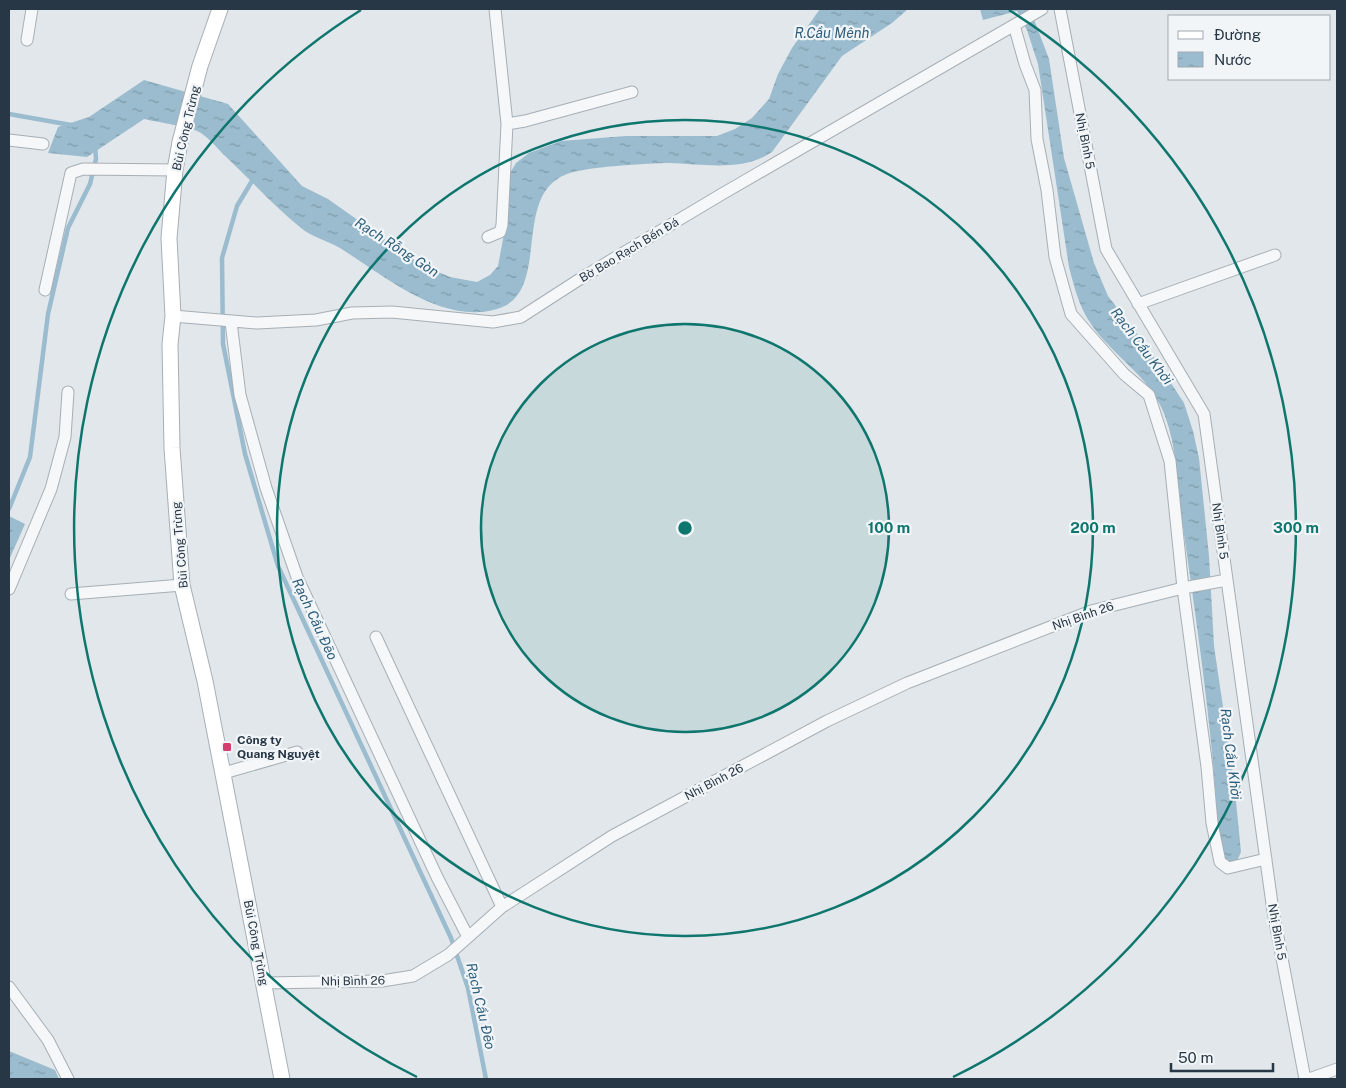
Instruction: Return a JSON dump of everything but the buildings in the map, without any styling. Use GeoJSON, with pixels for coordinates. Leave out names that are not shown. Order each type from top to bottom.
{"type":"FeatureCollection","features":[{"type":"Feature","properties":{"kind":"street"},"geometry":{"type":"LineString","coordinates":[[27,40],[32,9]]}},
{"type":"Feature","properties":{"kind":"street","name":"Bùi Công Trừng"},"geometry":{"type":"LineString","coordinates":[[220,9],[200,66],[180,142],[175,170],[169,238],[172,316],[170,344],[172,448],[182,585],[205,680],[224,773],[282,1079]]}},
{"type":"Feature","properties":{"kind":"street"},"geometry":{"type":"LineString","coordinates":[[488,237],[500,232],[502,224],[507,124],[495,9]]}},
{"type":"Feature","properties":{"kind":"street","name":"Nhị Bình 5"},"geometry":{"type":"LineString","coordinates":[[1060,9],[1106,249],[1204,414],[1222,580],[1273,912],[1305,1079]]}},
{"type":"Feature","properties":{"kind":"street","name":"Bờ Bao Rạch Bến Đá"},"geometry":{"type":"LineString","coordinates":[[172,316],[201,317],[228,322],[287,322],[316,320],[352,313],[384,312],[493,322],[521,317],[583,277],[722,194],[1038,10]]}},
{"type":"Feature","properties":{"kind":"street"},"geometry":{"type":"LineString","coordinates":[[1017,23],[1035,90],[1037,139],[1047,190],[1055,257],[1071,314],[1124,374],[1149,395],[1170,461],[1212,823],[1220,862],[1228,868],[1266,859]]}},
{"type":"Feature","properties":{"kind":"street"},"geometry":{"type":"LineString","coordinates":[[507,124],[525,122],[632,92]]}},
{"type":"Feature","properties":{"kind":"street"},"geometry":{"type":"LineString","coordinates":[[9,140],[43,144]]}},
{"type":"Feature","properties":{"kind":"street"},"geometry":{"type":"LineString","coordinates":[[45,290],[68,178],[71,173],[83,169],[175,170]]}},
{"type":"Feature","properties":{"kind":"street"},"geometry":{"type":"LineString","coordinates":[[1138,304],[1275,255]]}},
{"type":"Feature","properties":{"kind":"street"},"geometry":{"type":"LineString","coordinates":[[228,322],[240,395],[266,488],[296,577],[465,940]]}},
{"type":"Feature","properties":{"kind":"street"},"geometry":{"type":"LineString","coordinates":[[9,589],[51,489],[65,437],[68,392]]}},
{"type":"Feature","properties":{"kind":"street","name":"Nhị Bình 26"},"geometry":{"type":"LineString","coordinates":[[264,983],[398,980],[414,976],[448,955],[502,907],[612,836],[826,722],[907,683],[1091,611],[1222,580]]}},
{"type":"Feature","properties":{"kind":"street"},"geometry":{"type":"LineString","coordinates":[[71,594],[182,585]]}},
{"type":"Feature","properties":{"kind":"street"},"geometry":{"type":"LineString","coordinates":[[376,637],[502,907]]}},
{"type":"Feature","properties":{"kind":"street"},"geometry":{"type":"LineString","coordinates":[[224,773],[297,752]]}},
{"type":"Feature","properties":{"kind":"street"},"geometry":{"type":"LineString","coordinates":[[9,987],[48,1040],[68,1079]]}},
{"type":"Feature","properties":{"kind":"street"},"geometry":{"type":"LineString","coordinates":[[1309,1079],[1337,1069]]}},
{"type":"Feature","properties":{"kind":"water","name":"R.Cầu Mênh"},"geometry":{"type":"Polygon","coordinates":[[[820,9],[908,9],[892,23],[842,56],[772,152],[761,158],[736,165],[669,163],[601,167],[567,174],[550,185],[540,202],[524,284],[514,299],[497,309],[476,312],[455,310],[435,304],[414,295],[340,248],[305,231],[272,202],[207,138],[197,131],[144,119],[87,157],[48,153],[58,127],[89,117],[144,80],[228,104],[302,186],[328,199],[420,264],[450,277],[477,282],[490,275],[498,266],[503,239],[509,175],[516,163],[529,153],[561,141],[626,136],[717,136],[735,129],[752,118],[769,99],[778,74],[792,48],[820,9]]]}},
{"type":"Feature","properties":{"kind":"water","name":"Rạch Cầu Khởi"},"geometry":{"type":"Polygon","coordinates":[[[980,9],[1030,9],[1049,59],[1064,158],[1094,263],[1108,296],[1150,351],[1184,403],[1193,431],[1199,458],[1209,556],[1214,646],[1234,781],[1241,852],[1237,861],[1223,861],[1219,854],[1206,694],[1175,456],[1168,426],[1156,398],[1139,376],[1109,346],[1091,324],[1077,296],[1069,267],[1038,64],[1027,30],[1017,11],[983,20],[980,9]]]}},
{"type":"Feature","properties":{"kind":"water"},"geometry":{"type":"Polygon","coordinates":[[[9,516],[25,524],[9,560],[9,516]]]}},
{"type":"Feature","properties":{"kind":"water"},"geometry":{"type":"Polygon","coordinates":[[[9,1051],[55,1070],[59,1079],[9,1079],[9,1051]]]}},
{"type":"Feature","properties":{"kind":"waterway","name":"Rạch Rỗng Gòn"},"geometry":{"type":"LineString","coordinates":[[9,114],[71,125]]}},
{"type":"Feature","properties":{"kind":"waterway"},"geometry":{"type":"LineString","coordinates":[[9,509],[30,457],[48,314],[68,228],[90,184],[96,159],[95,145]]}},
{"type":"Feature","properties":{"kind":"waterway","name":"Rạch Cầu Đẽo"},"geometry":{"type":"LineString","coordinates":[[255,176],[237,206],[222,258],[223,344],[245,454],[278,566],[451,938],[468,988],[486,1079]]}},
{"type":"Feature","properties":{"kind":"place","name":"Công ty Quang Nguyệt"},"geometry":{"type":"Point","coordinates":[227,747]}}]}
